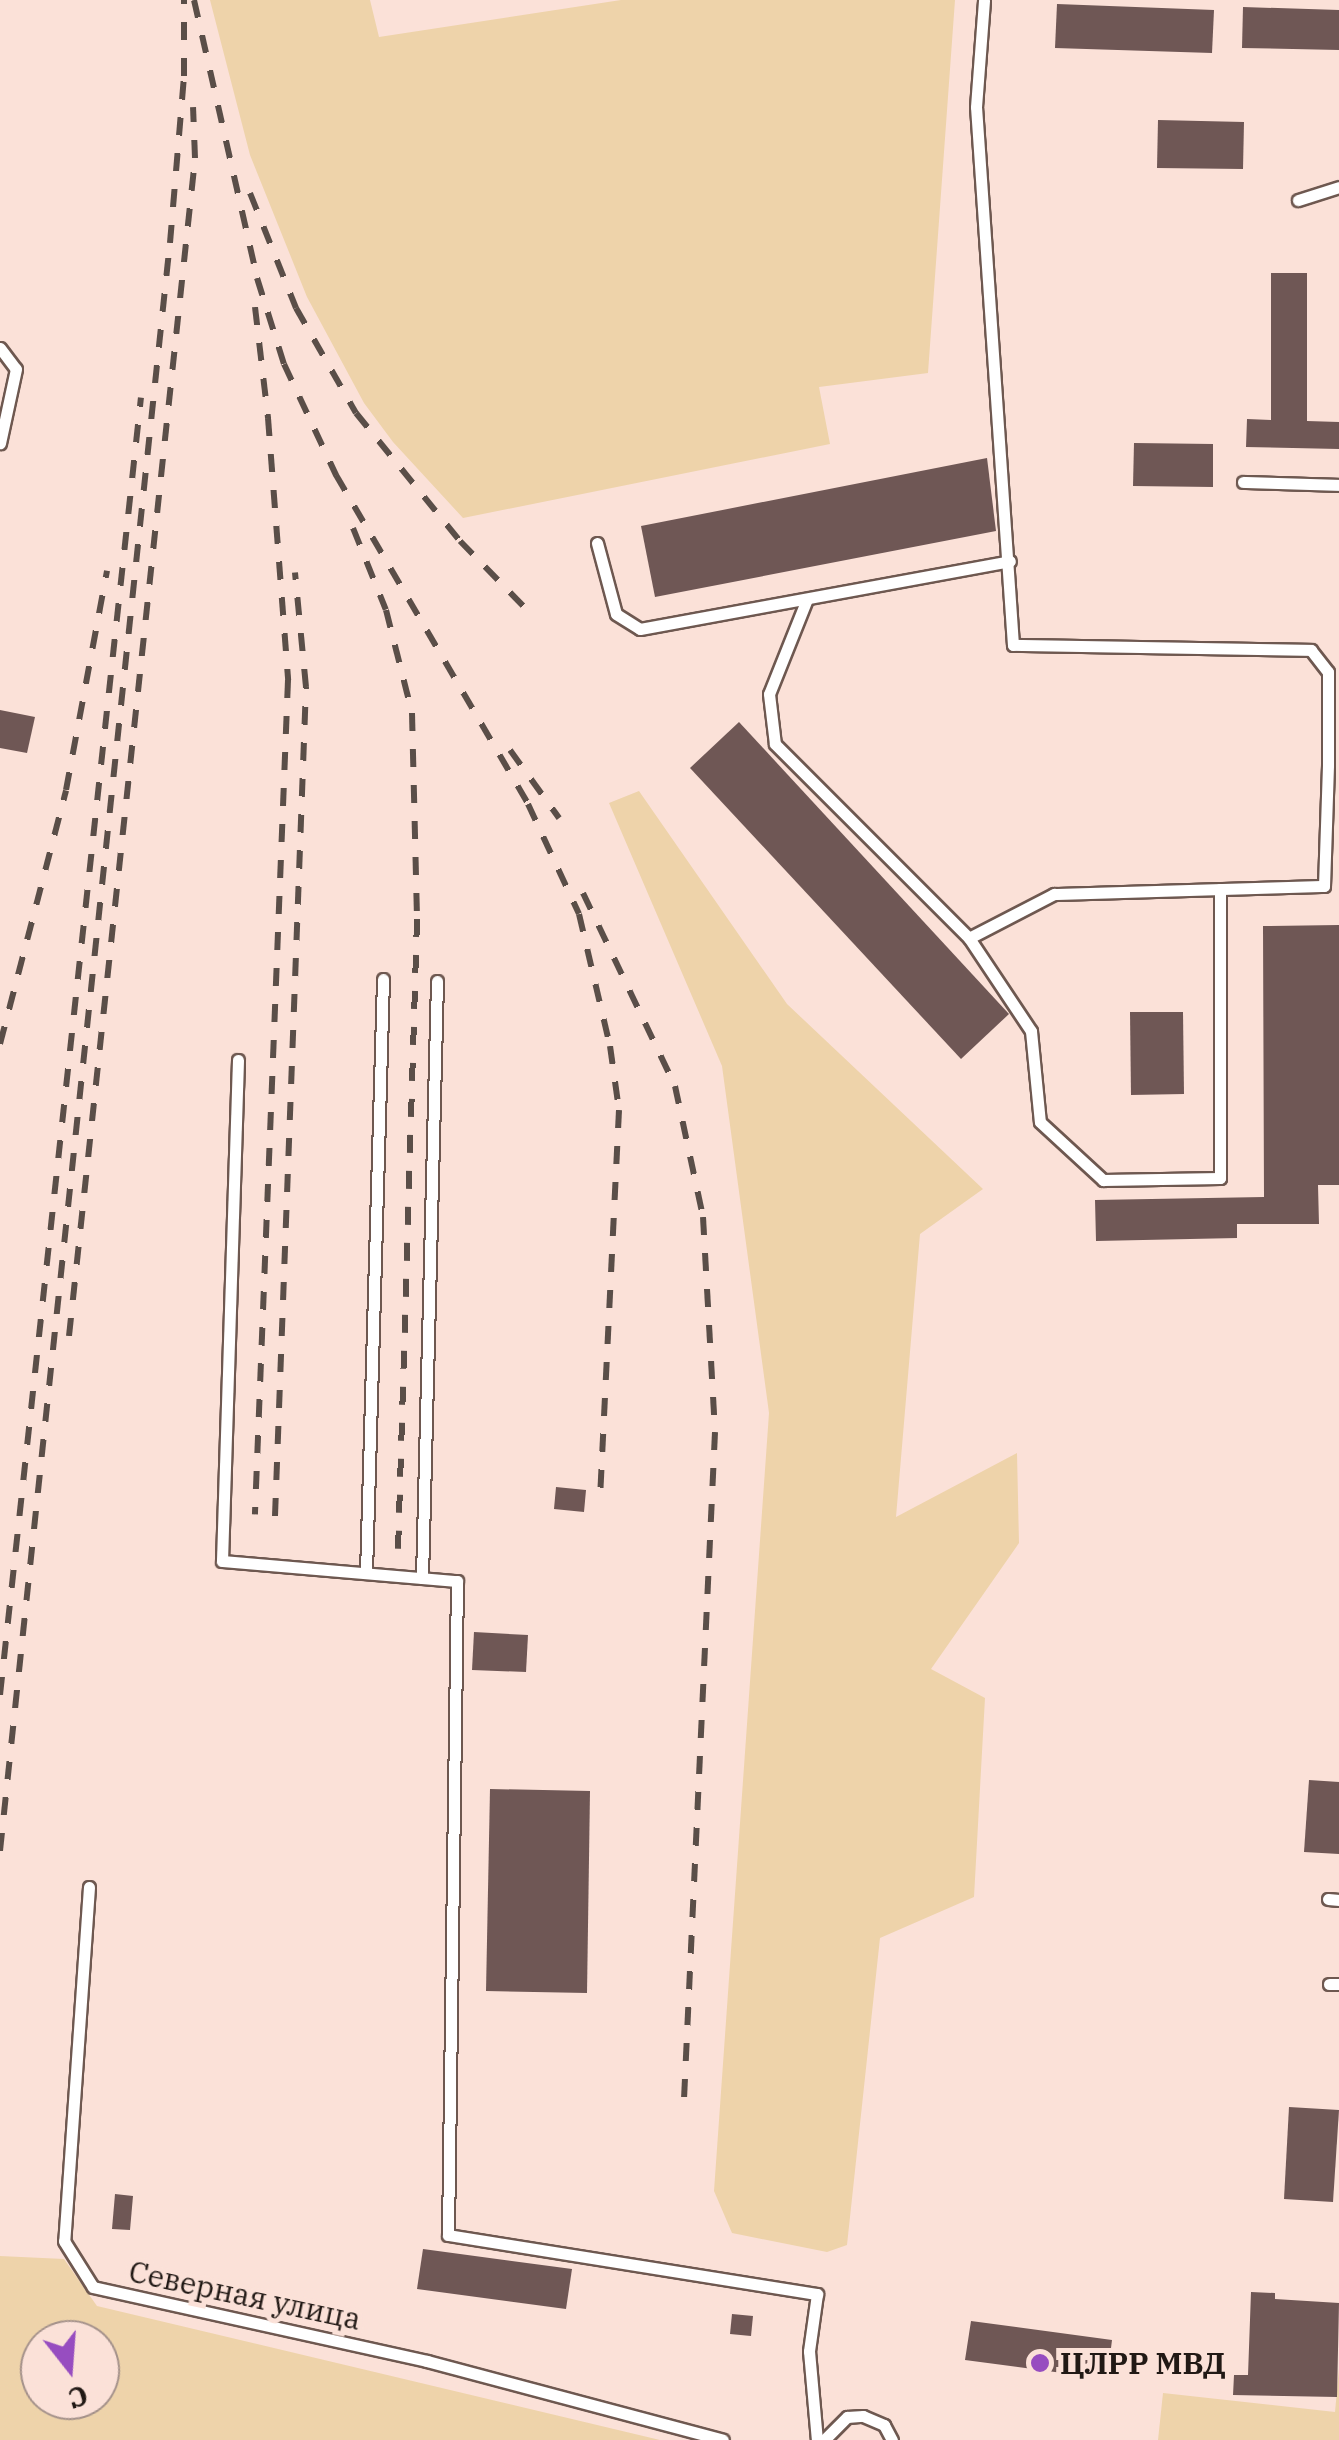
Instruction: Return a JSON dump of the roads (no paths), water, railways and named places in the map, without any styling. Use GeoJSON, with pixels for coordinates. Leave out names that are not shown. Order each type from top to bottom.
{"type":"FeatureCollection","features":[{"type":"Feature","properties":{"kind":"lane"},"geometry":{"type":"LineString","coordinates":[[969,938],[1054,894],[1324,886],[1333,765],[1328,672],[1310,650],[1013,645],[1010,561],[994,420],[976,107],[984,0]]}},
{"type":"Feature","properties":{"kind":"lane"},"geometry":{"type":"LineString","coordinates":[[1298,200],[1339,187]]}},
{"type":"Feature","properties":{"kind":"lane"},"geometry":{"type":"LineString","coordinates":[[0,348],[16,369],[0,443]]}},
{"type":"Feature","properties":{"kind":"lane"},"geometry":{"type":"LineString","coordinates":[[1244,482],[1339,486]]}},
{"type":"Feature","properties":{"kind":"lane"},"geometry":{"type":"LineString","coordinates":[[597,543],[616,614],[640,629],[1010,561]]}},
{"type":"Feature","properties":{"kind":"lane"},"geometry":{"type":"LineString","coordinates":[[807,599],[769,694],[775,744],[969,938],[1031,1031],[1040,1122],[1103,1180],[1220,1178],[1220,888]]}},
{"type":"Feature","properties":{"kind":"lane"},"geometry":{"type":"LineString","coordinates":[[366,1574],[383,980]]}},
{"type":"Feature","properties":{"kind":"lane"},"geometry":{"type":"LineString","coordinates":[[422,1578],[438,981]]}},
{"type":"Feature","properties":{"kind":"lane"},"geometry":{"type":"LineString","coordinates":[[238,1060],[222,1561],[457,1581],[448,2236],[816,2294],[808,2351],[821,2440]]}},
{"type":"Feature","properties":{"kind":"lane","name":"Северная улица"},"geometry":{"type":"LineString","coordinates":[[89,1887],[64,2240],[94,2287],[427,2361],[723,2440]]}},
{"type":"Feature","properties":{"kind":"lane"},"geometry":{"type":"LineString","coordinates":[[821,2440],[847,2417],[863,2416],[884,2425],[892,2440]]}},
{"type":"Feature","properties":{"kind":"railway"},"geometry":{"type":"LineString","coordinates":[[0,1851],[170,243],[184,76],[184,0]]}},
{"type":"Feature","properties":{"kind":"railway"},"geometry":{"type":"LineString","coordinates":[[194,0],[257,278],[284,364],[336,475],[528,804],[579,914],[610,1046],[619,1110],[600,1502]]}},
{"type":"Feature","properties":{"kind":"railway"},"geometry":{"type":"LineString","coordinates":[[69,1336],[195,158],[193,107]]}},
{"type":"Feature","properties":{"kind":"railway"},"geometry":{"type":"LineString","coordinates":[[250,193],[296,308],[356,413],[460,541],[535,618]]}},
{"type":"Feature","properties":{"kind":"railway"},"geometry":{"type":"LineString","coordinates":[[255,307],[268,418],[288,680],[255,1514]]}},
{"type":"Feature","properties":{"kind":"railway"},"geometry":{"type":"LineString","coordinates":[[0,1695],[141,398]]}},
{"type":"Feature","properties":{"kind":"railway"},"geometry":{"type":"LineString","coordinates":[[353,528],[386,610],[412,713],[417,919],[398,1553]]}},
{"type":"Feature","properties":{"kind":"railway"},"geometry":{"type":"LineString","coordinates":[[0,1044],[66,790],[107,571]]}},
{"type":"Feature","properties":{"kind":"railway"},"geometry":{"type":"LineString","coordinates":[[275,1516],[306,687],[295,573]]}},
{"type":"Feature","properties":{"kind":"railway"},"geometry":{"type":"LineString","coordinates":[[510,750],[559,818]]}},
{"type":"Feature","properties":{"kind":"railway"},"geometry":{"type":"LineString","coordinates":[[583,893],[675,1086],[703,1217],[715,1432],[684,2098]]}},
{"type":"Feature","properties":{"kind":"place","name":"ЦЛРР МВД"},"geometry":{"type":"Point","coordinates":[1040,2363]}}]}
